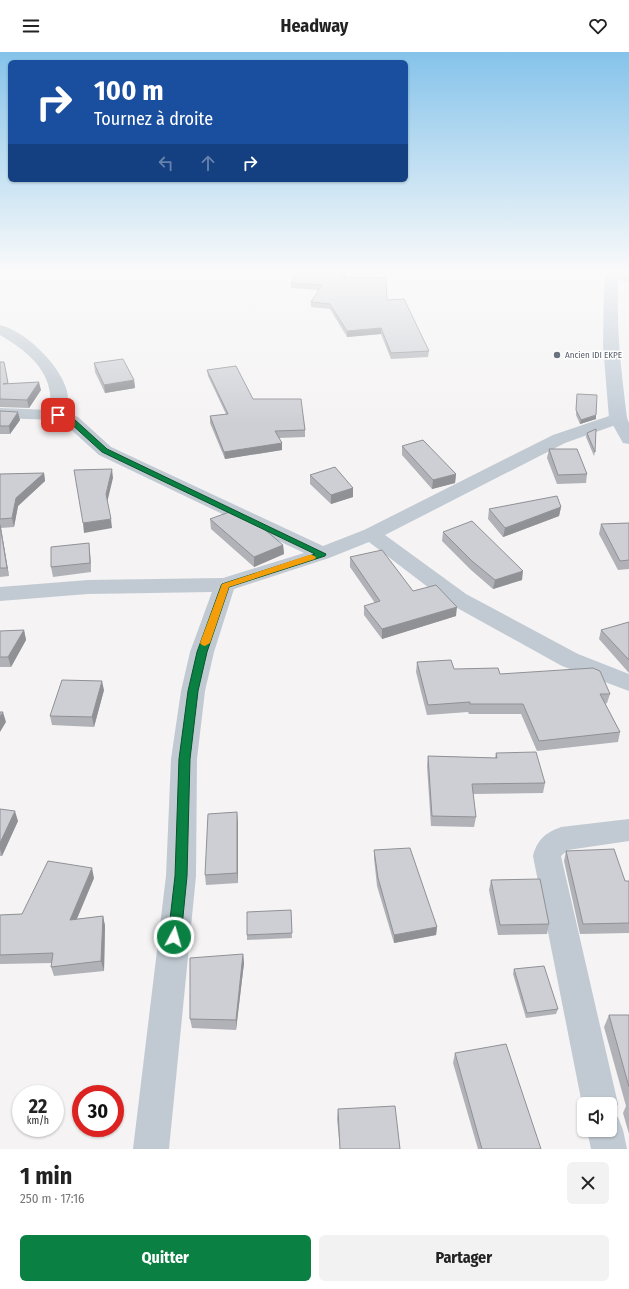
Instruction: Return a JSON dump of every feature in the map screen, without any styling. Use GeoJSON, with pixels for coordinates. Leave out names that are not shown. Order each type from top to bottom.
{"type":"FeatureCollection","features":[{"type":"Feature","properties":{"kind":"street"},"geometry":{"type":"LineString","coordinates":[[611,321],[611,345],[618,418],[629,439]]}},
{"type":"Feature","properties":{"kind":"street"},"geometry":{"type":"LineString","coordinates":[[0,329],[15,337],[45,363],[58,388],[58,415]]}},
{"type":"Feature","properties":{"kind":"street"},"geometry":{"type":"LineString","coordinates":[[0,413],[58,415],[72,421],[105,451],[322,554]]}},
{"type":"Feature","properties":{"kind":"street"},"geometry":{"type":"LineString","coordinates":[[0,594],[88,587],[225,586],[322,554],[371,534],[559,440],[618,418]]}},
{"type":"Feature","properties":{"kind":"street"},"geometry":{"type":"LineString","coordinates":[[371,534],[458,599],[570,660],[629,683]]}},
{"type":"Feature","properties":{"kind":"street"},"geometry":{"type":"LineString","coordinates":[[151,1149],[181,876],[184,759],[193,691],[202,652],[225,586]]}},
{"type":"Feature","properties":{"kind":"street"},"geometry":{"type":"LineString","coordinates":[[599,1097],[547,856],[549,848],[561,839],[629,830]]}},
{"type":"Feature","properties":{"kind":"street"},"geometry":{"type":"LineString","coordinates":[[606,1137],[609,1149]]}},
{"type":"Feature","properties":{"kind":"building"},"geometry":{"type":"Polygon","coordinates":[[[341,321],[415,321],[429,351],[391,353],[381,328],[347,331],[341,321]]]}},
{"type":"Feature","properties":{"kind":"building"},"geometry":{"type":"Polygon","coordinates":[[[123,359],[134,380],[104,385],[94,363],[123,359]]]}},
{"type":"Feature","properties":{"kind":"building"},"geometry":{"type":"Polygon","coordinates":[[[0,362],[4,362],[8,383],[3,384],[39,382],[27,400],[0,399],[0,362]]]}},
{"type":"Feature","properties":{"kind":"building"},"geometry":{"type":"Polygon","coordinates":[[[236,366],[253,399],[301,399],[305,430],[275,431],[282,443],[224,452],[210,416],[228,414],[207,370],[236,366]]]}},
{"type":"Feature","properties":{"kind":"building"},"geometry":{"type":"Polygon","coordinates":[[[577,394],[597,395],[596,415],[581,420],[576,410],[577,394]]]}},
{"type":"Feature","properties":{"kind":"building"},"geometry":{"type":"Polygon","coordinates":[[[0,411],[18,412],[9,426],[0,426],[0,411]]]}},
{"type":"Feature","properties":{"kind":"building"},"geometry":{"type":"Polygon","coordinates":[[[596,429],[595,452],[587,433],[596,429]]]}},
{"type":"Feature","properties":{"kind":"building"},"geometry":{"type":"Polygon","coordinates":[[[423,440],[456,474],[433,480],[402,446],[423,440]]]}},
{"type":"Feature","properties":{"kind":"building"},"geometry":{"type":"Polygon","coordinates":[[[549,449],[577,449],[587,474],[558,475],[549,449]]]}},
{"type":"Feature","properties":{"kind":"building"},"geometry":{"type":"Polygon","coordinates":[[[335,467],[353,488],[331,495],[310,475],[335,467]]]}},
{"type":"Feature","properties":{"kind":"building"},"geometry":{"type":"Polygon","coordinates":[[[112,469],[106,494],[111,519],[83,523],[74,470],[112,469]]]}},
{"type":"Feature","properties":{"kind":"building"},"geometry":{"type":"Polygon","coordinates":[[[44,473],[16,498],[12,518],[0,519],[0,474],[44,473]]]}},
{"type":"Feature","properties":{"kind":"building"},"geometry":{"type":"Polygon","coordinates":[[[557,496],[561,507],[505,528],[489,509],[557,496]]]}},
{"type":"Feature","properties":{"kind":"building"},"geometry":{"type":"Polygon","coordinates":[[[232,511],[258,524],[283,545],[254,557],[210,519],[232,511]]]}},
{"type":"Feature","properties":{"kind":"building"},"geometry":{"type":"Polygon","coordinates":[[[472,521],[523,571],[495,580],[472,561],[443,532],[472,521]]]}},
{"type":"Feature","properties":{"kind":"building"},"geometry":{"type":"Polygon","coordinates":[[[629,523],[629,560],[620,561],[601,524],[629,523]]]}},
{"type":"Feature","properties":{"kind":"building"},"geometry":{"type":"Polygon","coordinates":[[[0,525],[7,568],[0,568],[0,525]]]}},
{"type":"Feature","properties":{"kind":"building"},"geometry":{"type":"Polygon","coordinates":[[[89,543],[90,563],[51,567],[51,547],[89,543]]]}},
{"type":"Feature","properties":{"kind":"building"},"geometry":{"type":"Polygon","coordinates":[[[382,550],[413,591],[436,585],[457,607],[382,629],[364,606],[380,601],[350,557],[382,550]]]}},
{"type":"Feature","properties":{"kind":"building"},"geometry":{"type":"Polygon","coordinates":[[[629,622],[629,660],[601,630],[629,622]]]}},
{"type":"Feature","properties":{"kind":"building"},"geometry":{"type":"Polygon","coordinates":[[[24,630],[8,657],[0,657],[0,631],[24,630]]]}},
{"type":"Feature","properties":{"kind":"building"},"geometry":{"type":"Polygon","coordinates":[[[451,660],[454,669],[498,668],[500,674],[593,668],[600,671],[610,694],[600,694],[620,732],[539,741],[523,704],[470,704],[470,702],[428,705],[417,662],[451,660]]]}},
{"type":"Feature","properties":{"kind":"building"},"geometry":{"type":"Polygon","coordinates":[[[62,680],[102,681],[92,717],[50,716],[62,680]]]}},
{"type":"Feature","properties":{"kind":"building"},"geometry":{"type":"Polygon","coordinates":[[[536,752],[545,783],[472,784],[476,817],[432,816],[428,756],[497,758],[496,753],[536,752]]]}},
{"type":"Feature","properties":{"kind":"building"},"geometry":{"type":"Polygon","coordinates":[[[0,809],[15,811],[0,843],[0,809]]]}},
{"type":"Feature","properties":{"kind":"building"},"geometry":{"type":"Polygon","coordinates":[[[237,812],[237,873],[205,875],[208,814],[237,812]]]}},
{"type":"Feature","properties":{"kind":"building"},"geometry":{"type":"Polygon","coordinates":[[[410,848],[437,927],[394,935],[378,878],[374,850],[410,848]]]}},
{"type":"Feature","properties":{"kind":"building"},"geometry":{"type":"Polygon","coordinates":[[[614,849],[625,881],[629,881],[629,923],[583,924],[566,851],[614,849]]]}},
{"type":"Feature","properties":{"kind":"building"},"geometry":{"type":"Polygon","coordinates":[[[48,861],[92,868],[70,920],[103,916],[101,961],[51,967],[53,953],[0,955],[0,915],[22,914],[48,861]]]}},
{"type":"Feature","properties":{"kind":"building"},"geometry":{"type":"Polygon","coordinates":[[[540,879],[549,924],[500,925],[491,880],[540,879]]]}},
{"type":"Feature","properties":{"kind":"building"},"geometry":{"type":"Polygon","coordinates":[[[291,910],[292,933],[247,935],[247,912],[291,910]]]}},
{"type":"Feature","properties":{"kind":"building"},"geometry":{"type":"Polygon","coordinates":[[[243,954],[236,1020],[190,1019],[190,958],[243,954]]]}},
{"type":"Feature","properties":{"kind":"building"},"geometry":{"type":"Polygon","coordinates":[[[544,966],[558,1009],[527,1013],[514,969],[544,966]]]}},
{"type":"Feature","properties":{"kind":"building"},"geometry":{"type":"Polygon","coordinates":[[[609,1015],[629,1015],[629,1087],[609,1015]]]}},
{"type":"Feature","properties":{"kind":"building"},"geometry":{"type":"Polygon","coordinates":[[[506,1044],[541,1149],[482,1149],[455,1053],[506,1044]]]}},
{"type":"Feature","properties":{"kind":"building"},"geometry":{"type":"Polygon","coordinates":[[[395,1106],[400,1149],[340,1149],[338,1109],[395,1106]]]}},
{"type":"Feature","properties":{"kind":"slow traffic"},"geometry":{"type":"LineString","coordinates":[[205,643],[225,586],[312,557]]}},
{"type":"Feature","properties":{"kind":"place","name":"Ancien IDI EKPE"},"geometry":{"type":"Point","coordinates":[557,355]}},
{"type":"Feature","properties":{"kind":"route"},"geometry":{"type":"LineString","coordinates":[[58,415],[72,421],[105,451],[322,554],[225,586],[202,652],[193,691],[184,759],[181,876],[174,937]]}}]}
